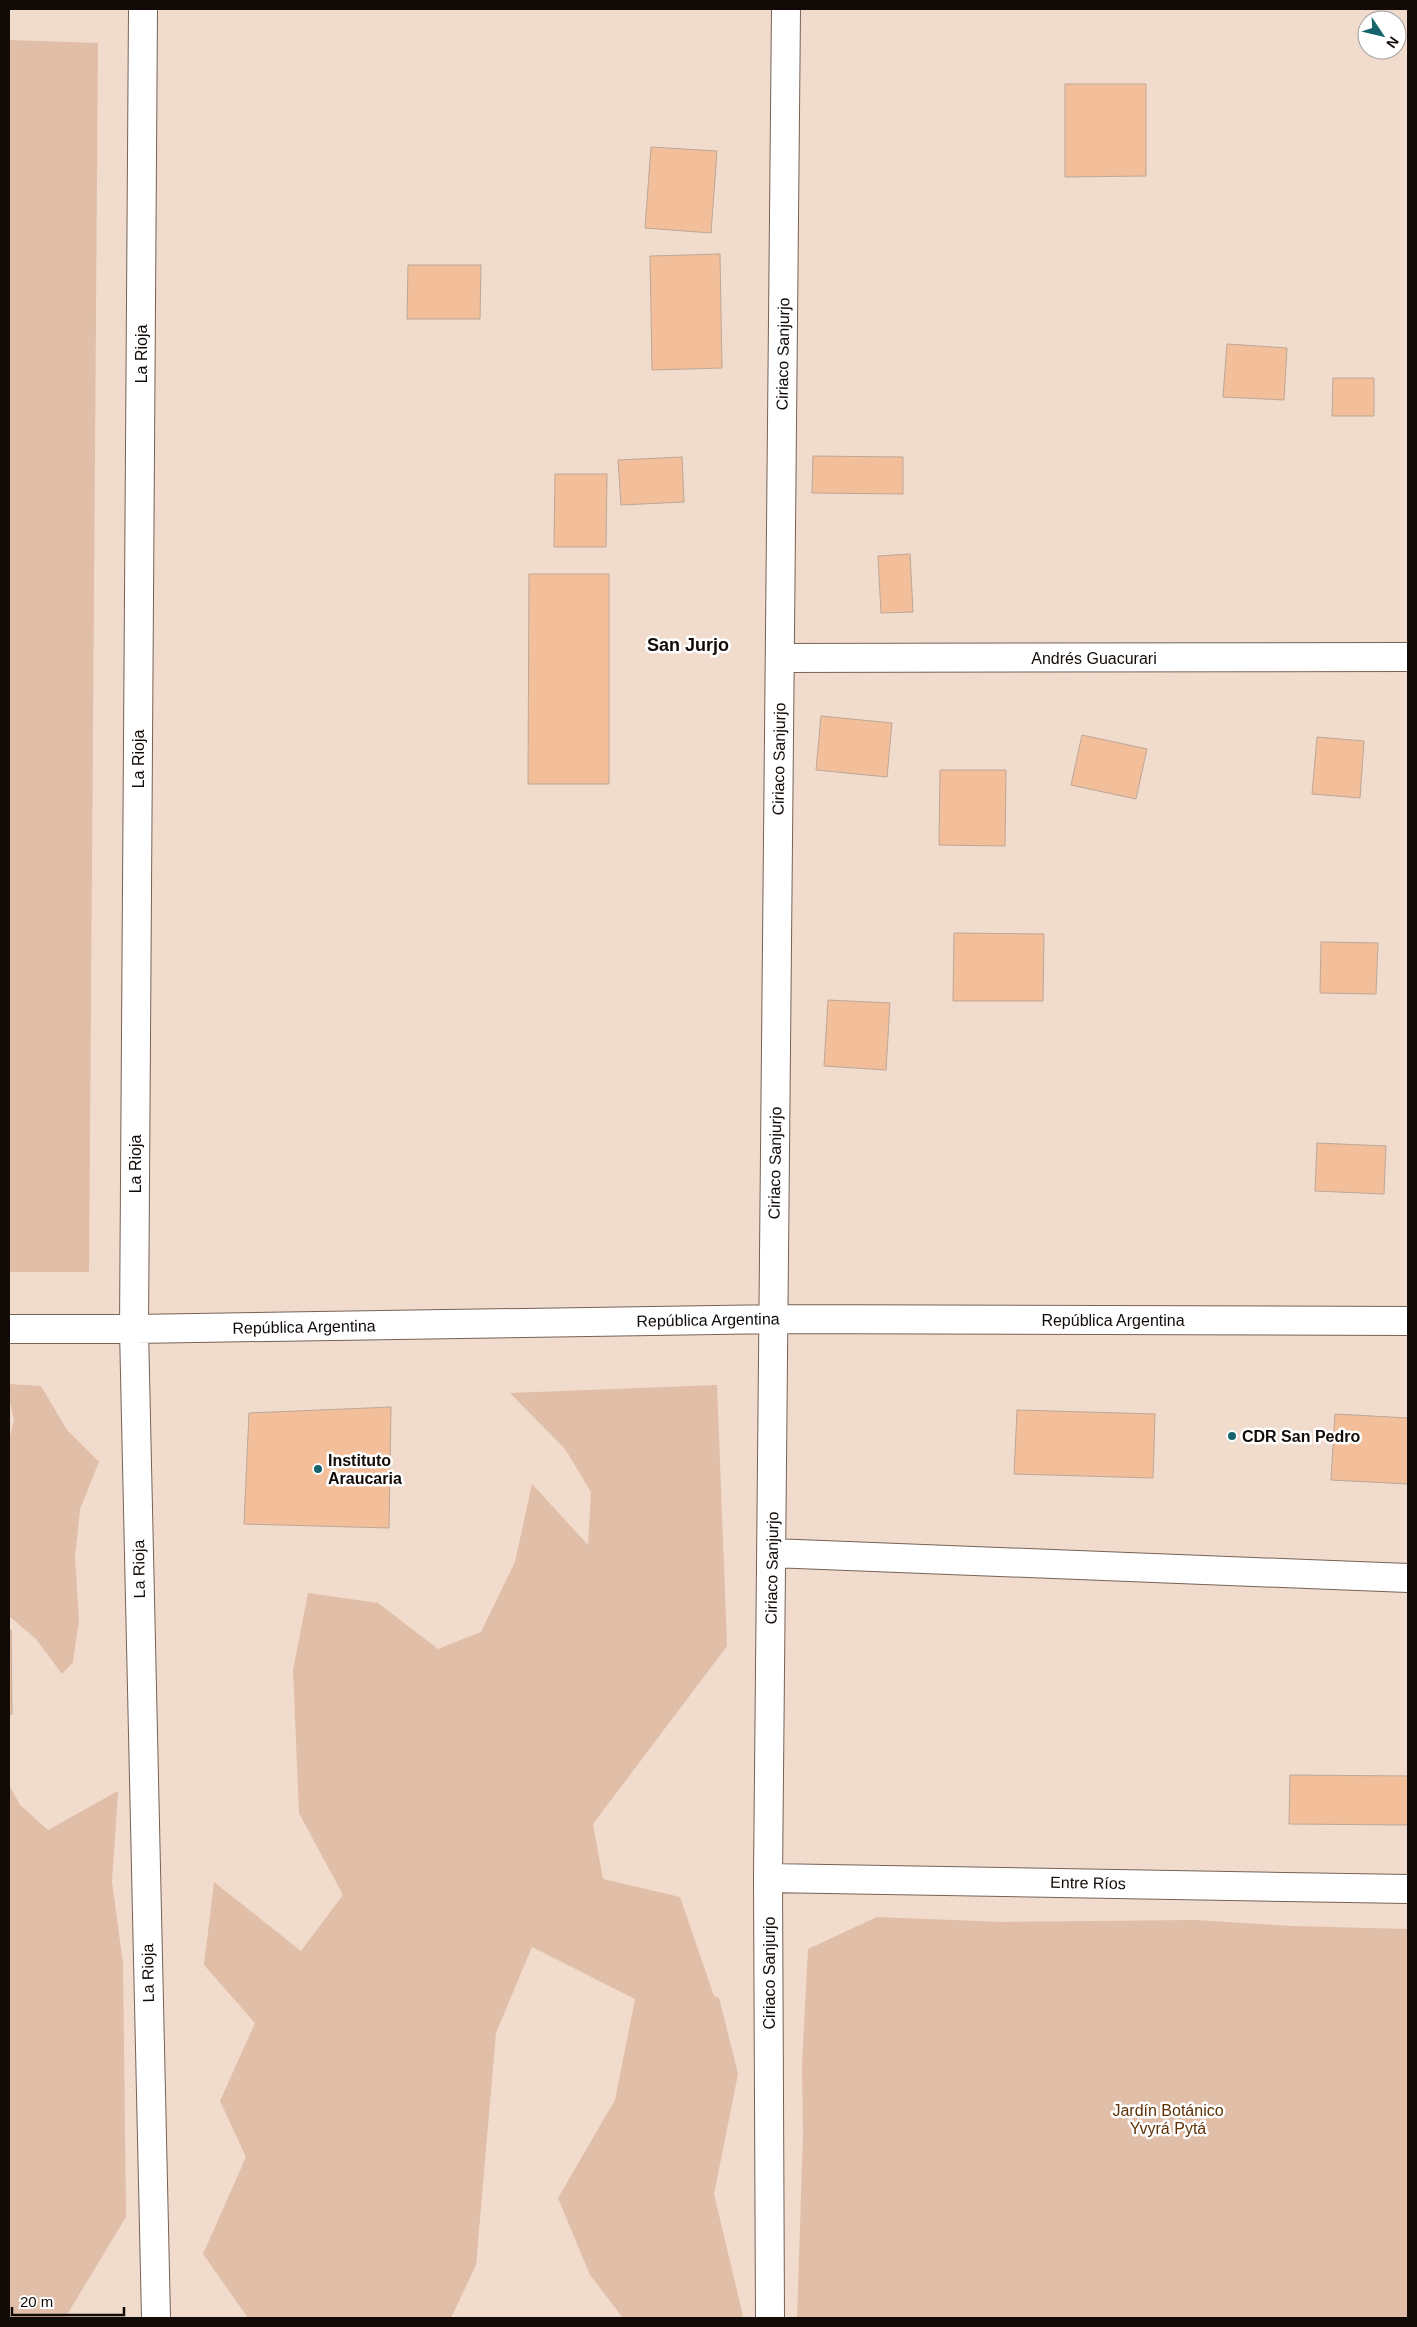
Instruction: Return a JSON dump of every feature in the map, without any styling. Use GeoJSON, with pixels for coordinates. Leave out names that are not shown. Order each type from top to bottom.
{"type":"FeatureCollection","features":[{"type":"Feature","properties":{"kind":"street","name":"La Rioja"},"geometry":{"type":"LineString","coordinates":[[143,9],[134,1330],[156,2318]]}},
{"type":"Feature","properties":{"kind":"street","name":"Ciriaco Sanjurjo"},"geometry":{"type":"LineString","coordinates":[[770,2318],[768,1878],[786,9]]}},
{"type":"Feature","properties":{"kind":"street","name":"Andrés Guacurari"},"geometry":{"type":"LineString","coordinates":[[780,658],[1408,657]]}},
{"type":"Feature","properties":{"kind":"street","name":"República Argentina"},"geometry":{"type":"LineString","coordinates":[[9,1329],[134,1330],[774,1319],[1408,1321]]}},
{"type":"Feature","properties":{"kind":"street"},"geometry":{"type":"LineString","coordinates":[[772,1553],[1408,1578]]}},
{"type":"Feature","properties":{"kind":"street","name":"Entre Ríos"},"geometry":{"type":"LineString","coordinates":[[768,1878],[1408,1889]]}},
{"type":"Feature","properties":{"kind":"green space"},"geometry":{"type":"Polygon","coordinates":[[[9,40],[98,43],[89,1272],[9,1272],[9,40]]]}},
{"type":"Feature","properties":{"kind":"green space"},"geometry":{"type":"Polygon","coordinates":[[[9,1384],[41,1386],[67,1430],[99,1462],[80,1509],[75,1558],[79,1619],[73,1662],[62,1674],[36,1639],[9,1616],[9,1440],[14,1420],[9,1397],[9,1384]]]}},
{"type":"Feature","properties":{"kind":"green space"},"geometry":{"type":"Polygon","coordinates":[[[717,1385],[727,1646],[593,1824],[603,1879],[680,1897],[714,1996],[719,1998],[738,2074],[714,2194],[743,2316],[739,2318],[623,2318],[590,2275],[558,2198],[615,2100],[635,1999],[532,1947],[496,2033],[476,2265],[451,2318],[248,2318],[203,2254],[246,2157],[220,2101],[255,2023],[204,1965],[214,1882],[301,1951],[343,1895],[299,1813],[293,1670],[308,1593],[378,1603],[438,1649],[481,1632],[515,1562],[532,1484],[588,1545],[591,1492],[565,1449],[510,1393],[717,1385]]]}},
{"type":"Feature","properties":{"kind":"green space"},"geometry":{"type":"Polygon","coordinates":[[[9,1785],[20,1805],[48,1830],[118,1791],[112,1882],[123,1963],[126,2217],[65,2318],[9,2318],[9,1785]]]}},
{"type":"Feature","properties":{"kind":"green space","name":"Jardín Botánico Yvyrá Pytá"},"geometry":{"type":"Polygon","coordinates":[[[877,1917],[1003,1922],[1195,1920],[1292,1926],[1408,1929],[1408,2318],[797,2318],[803,2135],[802,2065],[808,1949],[877,1917]]]}},
{"type":"Feature","properties":{"kind":"building"},"geometry":{"type":"Polygon","coordinates":[[[1065,84],[1146,84],[1146,176],[1065,177],[1065,84]]]}},
{"type":"Feature","properties":{"kind":"building"},"geometry":{"type":"Polygon","coordinates":[[[651,147],[717,151],[711,233],[645,228],[651,147]]]}},
{"type":"Feature","properties":{"kind":"building"},"geometry":{"type":"Polygon","coordinates":[[[720,254],[722,368],[652,370],[650,256],[720,254]]]}},
{"type":"Feature","properties":{"kind":"building"},"geometry":{"type":"Polygon","coordinates":[[[408,265],[481,265],[480,319],[407,319],[408,265]]]}},
{"type":"Feature","properties":{"kind":"building"},"geometry":{"type":"Polygon","coordinates":[[[1227,344],[1287,348],[1284,400],[1223,397],[1227,344]]]}},
{"type":"Feature","properties":{"kind":"building"},"geometry":{"type":"Polygon","coordinates":[[[1333,378],[1374,378],[1374,416],[1332,416],[1333,378]]]}},
{"type":"Feature","properties":{"kind":"building"},"geometry":{"type":"Polygon","coordinates":[[[813,456],[903,457],[903,494],[812,493],[813,456]]]}},
{"type":"Feature","properties":{"kind":"building"},"geometry":{"type":"Polygon","coordinates":[[[682,457],[684,502],[621,505],[618,460],[682,457]]]}},
{"type":"Feature","properties":{"kind":"building"},"geometry":{"type":"Polygon","coordinates":[[[555,474],[607,474],[606,547],[554,547],[555,474]]]}},
{"type":"Feature","properties":{"kind":"building"},"geometry":{"type":"Polygon","coordinates":[[[910,554],[913,612],[881,613],[878,556],[910,554]]]}},
{"type":"Feature","properties":{"kind":"building"},"geometry":{"type":"Polygon","coordinates":[[[529,574],[609,574],[609,784],[528,784],[529,574]]]}},
{"type":"Feature","properties":{"kind":"building"},"geometry":{"type":"Polygon","coordinates":[[[821,716],[892,723],[887,777],[816,770],[821,716]]]}},
{"type":"Feature","properties":{"kind":"building"},"geometry":{"type":"Polygon","coordinates":[[[1082,735],[1147,749],[1136,799],[1071,785],[1082,735]]]}},
{"type":"Feature","properties":{"kind":"building"},"geometry":{"type":"Polygon","coordinates":[[[1317,737],[1364,741],[1360,798],[1312,794],[1317,737]]]}},
{"type":"Feature","properties":{"kind":"building"},"geometry":{"type":"Polygon","coordinates":[[[940,770],[1006,770],[1005,846],[939,845],[940,770]]]}},
{"type":"Feature","properties":{"kind":"building"},"geometry":{"type":"Polygon","coordinates":[[[954,933],[1044,934],[1043,1001],[953,1001],[954,933]]]}},
{"type":"Feature","properties":{"kind":"building"},"geometry":{"type":"Polygon","coordinates":[[[1321,942],[1378,943],[1376,994],[1320,993],[1321,942]]]}},
{"type":"Feature","properties":{"kind":"building"},"geometry":{"type":"Polygon","coordinates":[[[828,1000],[890,1003],[886,1070],[824,1066],[828,1000]]]}},
{"type":"Feature","properties":{"kind":"building"},"geometry":{"type":"Polygon","coordinates":[[[1317,1143],[1386,1146],[1384,1194],[1315,1191],[1317,1143]]]}},
{"type":"Feature","properties":{"kind":"building","name":"Instituto Araucaria"},"geometry":{"type":"Polygon","coordinates":[[[391,1407],[389,1528],[244,1524],[249,1413],[391,1407]]]}},
{"type":"Feature","properties":{"kind":"building"},"geometry":{"type":"Polygon","coordinates":[[[1017,1410],[1155,1414],[1153,1478],[1014,1474],[1017,1410]]]}},
{"type":"Feature","properties":{"kind":"building"},"geometry":{"type":"Polygon","coordinates":[[[1335,1414],[1408,1418],[1408,1484],[1331,1480],[1335,1414]]]}},
{"type":"Feature","properties":{"kind":"building"},"geometry":{"type":"Polygon","coordinates":[[[9,1630],[11,1630],[12,1714],[9,1714],[9,1630]]]}},
{"type":"Feature","properties":{"kind":"building"},"geometry":{"type":"Polygon","coordinates":[[[1290,1775],[1408,1776],[1408,1825],[1289,1824],[1290,1775]]]}},
{"type":"Feature","properties":{"kind":"place","name":"CDR San Pedro"},"geometry":{"type":"Point","coordinates":[1232,1436]}},
{"type":"Feature","properties":{"kind":"place","name":"Instituto Araucaria"},"geometry":{"type":"Point","coordinates":[318,1469]}},
{"type":"Feature","properties":{"kind":"district","name":"San Jurjo"},"geometry":{"type":"Point","coordinates":[688,645]}}]}
